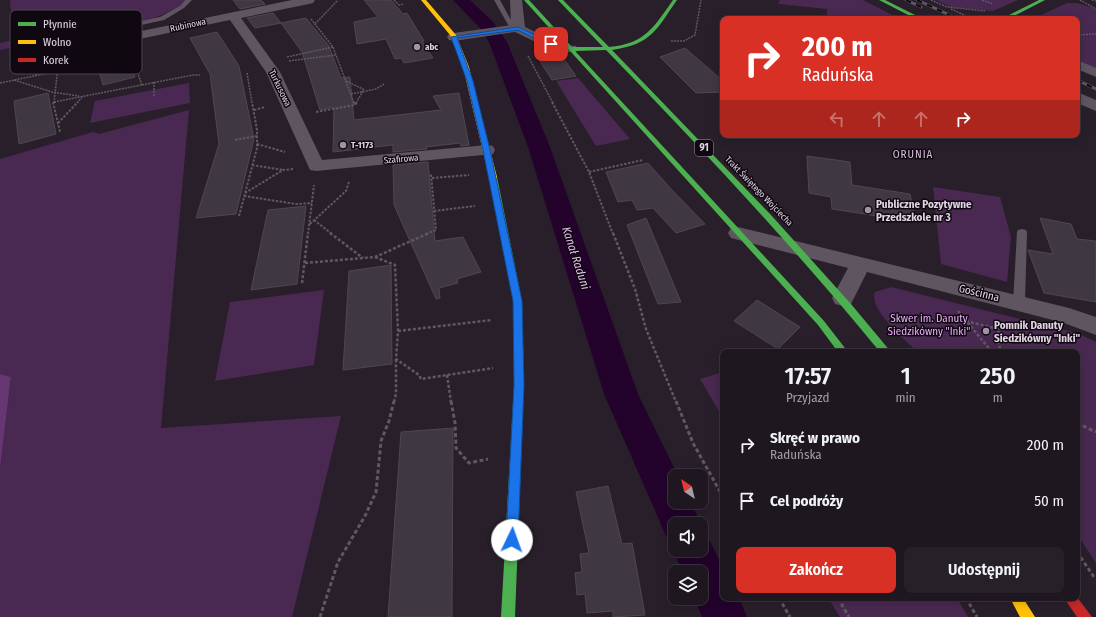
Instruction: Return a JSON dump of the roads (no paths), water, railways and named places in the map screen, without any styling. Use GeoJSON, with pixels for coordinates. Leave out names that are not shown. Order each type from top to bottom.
{"type":"FeatureCollection","features":[{"type":"Feature","properties":{"kind":"main road"},"geometry":{"type":"LineString","coordinates":[[423,0],[454,37],[469,75],[518,301],[519,385],[508,617]]}},
{"type":"Feature","properties":{"kind":"main road"},"geometry":{"type":"LineString","coordinates":[[526,0],[571,49],[595,65],[738,233],[821,323],[841,349]]}},
{"type":"Feature","properties":{"kind":"main road","name":"Trakt Świętego Wojciecha"},"geometry":{"type":"LineString","coordinates":[[560,0],[799,248],[843,298],[884,349]]}},
{"type":"Feature","properties":{"kind":"main road"},"geometry":{"type":"LineString","coordinates":[[571,49],[608,49],[632,44],[649,36],[675,0]]}},
{"type":"Feature","properties":{"kind":"main road"},"geometry":{"type":"LineString","coordinates":[[882,0],[914,16]]}},
{"type":"Feature","properties":{"kind":"main road"},"geometry":{"type":"LineString","coordinates":[[1010,16],[1043,0]]}},
{"type":"Feature","properties":{"kind":"main road"},"geometry":{"type":"LineString","coordinates":[[595,65],[608,49]]}},
{"type":"Feature","properties":{"kind":"main road"},"geometry":{"type":"LineString","coordinates":[[1018,601],[1028,617]]}},
{"type":"Feature","properties":{"kind":"main road"},"geometry":{"type":"LineString","coordinates":[[1072,601],[1085,617]]}},
{"type":"Feature","properties":{"kind":"street"},"geometry":{"type":"LineString","coordinates":[[513,29],[516,0]]}},
{"type":"Feature","properties":{"kind":"street","name":"Rubinowa"},"geometry":{"type":"LineString","coordinates":[[142,35],[303,1]]}},
{"type":"Feature","properties":{"kind":"street","name":"Turkusowa"},"geometry":{"type":"LineString","coordinates":[[233,16],[273,72],[316,166]]}},
{"type":"Feature","properties":{"kind":"street"},"geometry":{"type":"LineString","coordinates":[[454,37],[513,29],[562,49],[571,49]]}},
{"type":"Feature","properties":{"kind":"street"},"geometry":{"type":"LineString","coordinates":[[1080,65],[1096,73]]}},
{"type":"Feature","properties":{"kind":"street"},"geometry":{"type":"LineString","coordinates":[[1080,98],[1096,106]]}},
{"type":"Feature","properties":{"kind":"street","name":"Szafirowa"},"geometry":{"type":"LineString","coordinates":[[316,166],[486,150]]}},
{"type":"Feature","properties":{"kind":"street","name":"Gościnna"},"geometry":{"type":"LineString","coordinates":[[738,233],[1019,302],[1069,316],[1096,326]]}},
{"type":"Feature","properties":{"kind":"street"},"geometry":{"type":"LineString","coordinates":[[843,298],[861,263]]}},
{"type":"Feature","properties":{"kind":"lane"},"geometry":{"type":"LineString","coordinates":[[142,23],[162,19],[182,8],[189,0]]}},
{"type":"Feature","properties":{"kind":"lane"},"geometry":{"type":"LineString","coordinates":[[496,0],[513,29]]}},
{"type":"Feature","properties":{"kind":"lane"},"geometry":{"type":"LineString","coordinates":[[1019,302],[1022,232]]}},
{"type":"Feature","properties":{"kind":"waterway","name":"Kanał Raduni"},"geometry":{"type":"LineString","coordinates":[[461,0],[487,26],[498,42],[539,147],[621,394],[678,517]]}},
{"type":"Feature","properties":{"kind":"waterway","name":"Kanał Raduni"},"geometry":{"type":"LineString","coordinates":[[696,557],[725,617]]}},
{"type":"Feature","properties":{"kind":"railway"},"geometry":{"type":"LineString","coordinates":[[906,0],[921,7]]}},
{"type":"Feature","properties":{"kind":"railway"},"geometry":{"type":"LineString","coordinates":[[917,0],[952,16]]}},
{"type":"Feature","properties":{"kind":"railway"},"geometry":{"type":"LineString","coordinates":[[1080,81],[1096,89]]}},
{"type":"Feature","properties":{"kind":"place","name":"abc"},"geometry":{"type":"Point","coordinates":[417,47]}},
{"type":"Feature","properties":{"kind":"place","name":"T-1173"},"geometry":{"type":"Point","coordinates":[343,145]}},
{"type":"Feature","properties":{"kind":"place","name":"Publiczne Pozytywne Przedszkole nr 3"},"geometry":{"type":"Point","coordinates":[868,210]}},
{"type":"Feature","properties":{"kind":"place","name":"Pomnik Danuty Siedzikówny \"Inki\""},"geometry":{"type":"Point","coordinates":[986,331]}},
{"type":"Feature","properties":{"kind":"district","name":"ORUNIA"},"geometry":{"type":"Point","coordinates":[913,154]}},
{"type":"Feature","properties":{"kind":"park label","name":"Skwer im. Danuty Siedzikówny \"Inki\""},"geometry":{"type":"Point","coordinates":[929,324]}}]}
